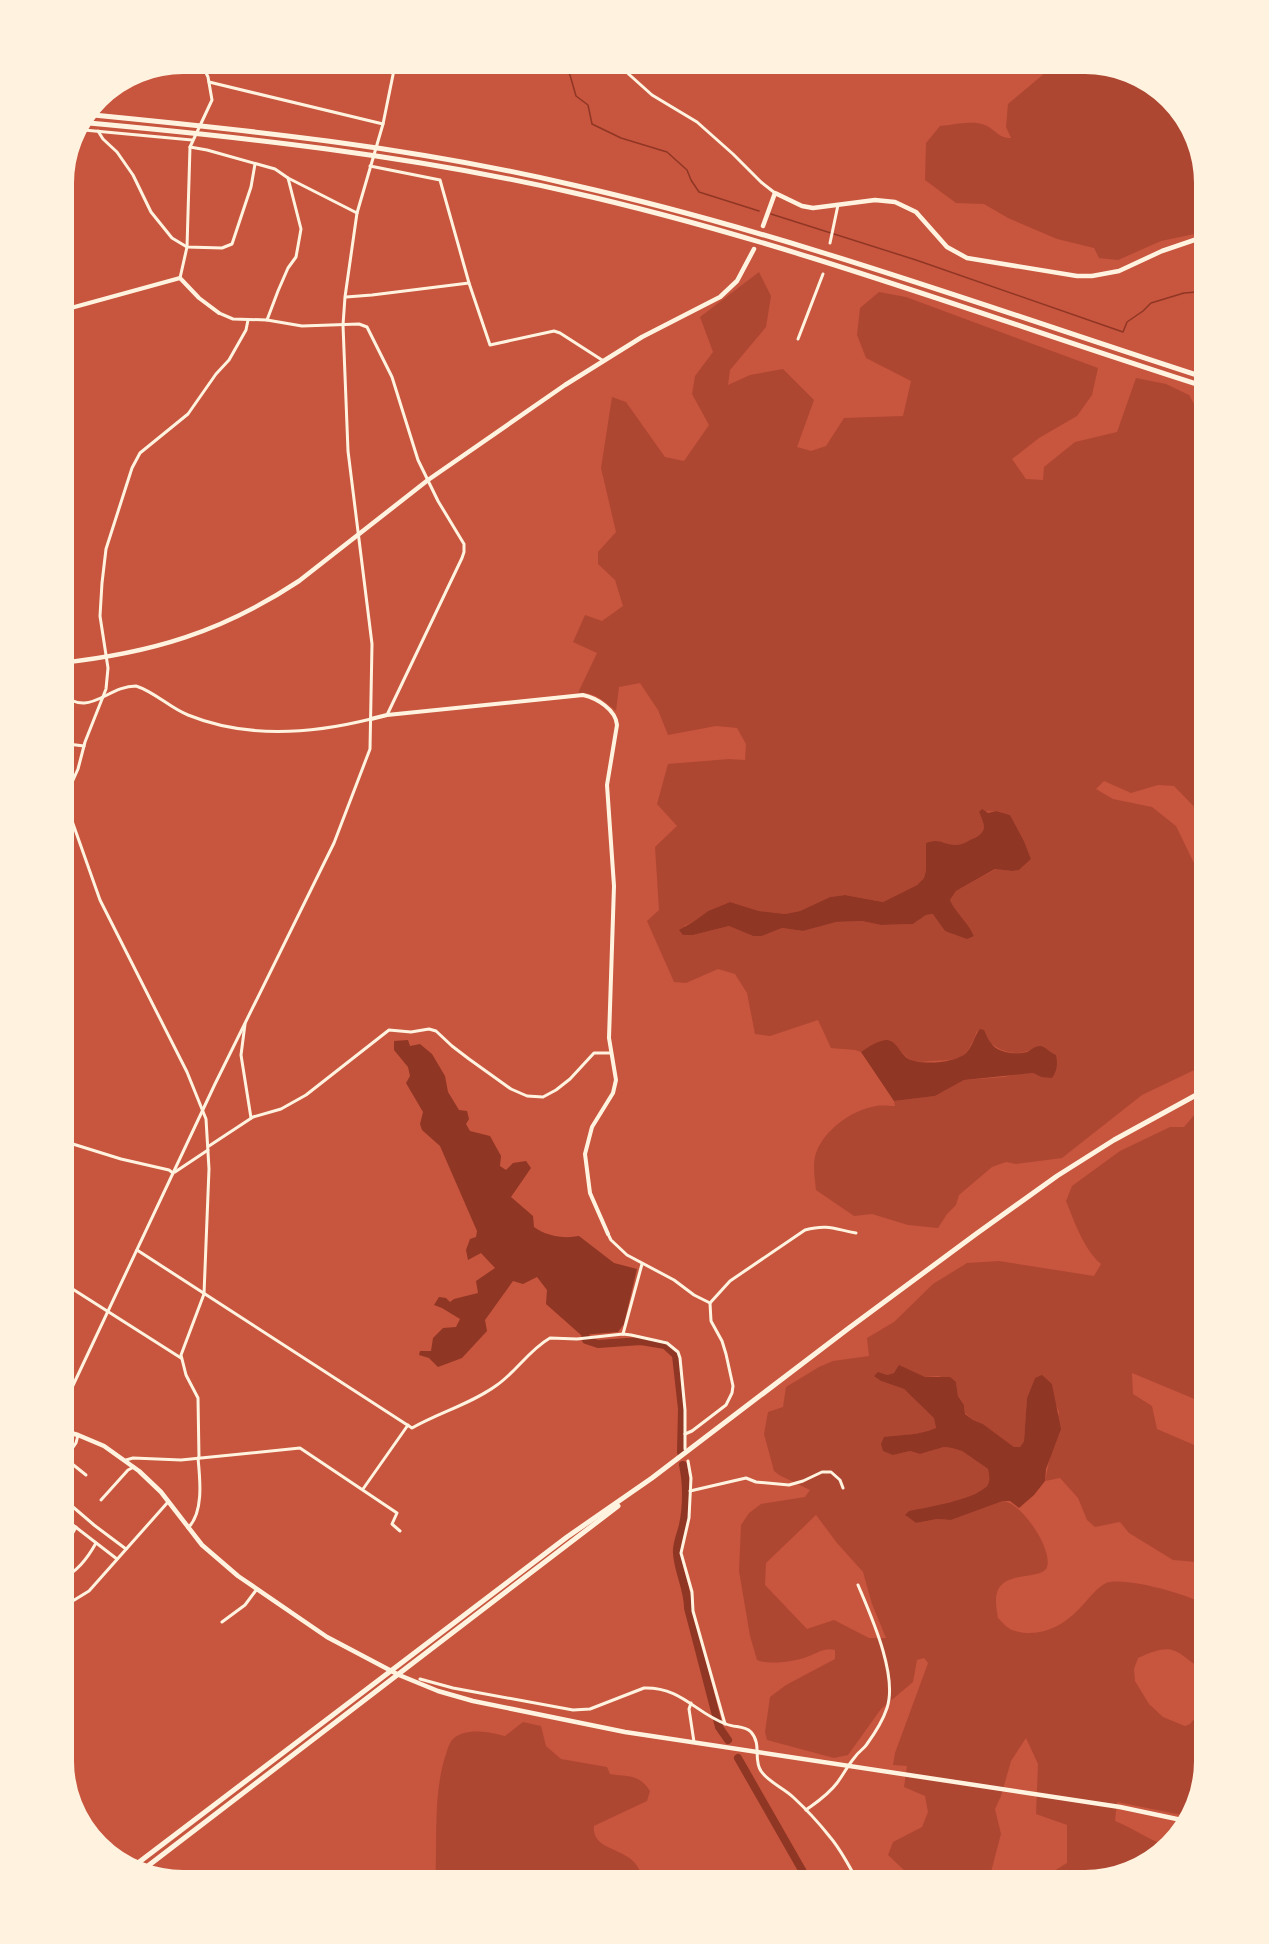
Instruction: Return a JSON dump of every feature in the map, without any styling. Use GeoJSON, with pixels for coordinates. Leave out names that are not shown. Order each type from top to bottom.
{"type":"FeatureCollection","features":[{"type":"Feature","properties":{"kind":"highway"},"geometry":{"type":"LineString","coordinates":[[94,115],[299,136],[386,149],[571,184],[744,229],[874,269],[1198,375]]}},
{"type":"Feature","properties":{"kind":"highway"},"geometry":{"type":"LineString","coordinates":[[89,123],[297,144],[459,169],[570,192],[752,240],[860,273],[1198,384]]}},
{"type":"Feature","properties":{"kind":"highway"},"geometry":{"type":"LineString","coordinates":[[137,1864],[558,1544],[660,1472],[976,1234],[1057,1176],[1104,1146],[1198,1094]]}},
{"type":"Feature","properties":{"kind":"highway"},"geometry":{"type":"LineString","coordinates":[[146,1868],[860,1321]]}},
{"type":"Feature","properties":{"kind":"main road"},"geometry":{"type":"LineString","coordinates":[[763,226],[775,193],[802,206],[813,208],[875,200],[895,202],[916,212],[947,247],[967,258],[1077,276],[1119,271],[1162,250],[1198,238]]}},
{"type":"Feature","properties":{"kind":"main road"},"geometry":{"type":"LineString","coordinates":[[71,662],[106,657],[172,643],[254,609],[299,581],[428,480],[602,360],[720,297],[737,281],[754,249]]}},
{"type":"Feature","properties":{"kind":"main road"},"geometry":{"type":"LineString","coordinates":[[70,1433],[104,1446],[134,1467],[153,1484],[188,1528],[220,1562],[257,1589],[327,1636],[399,1675],[438,1691],[473,1701],[625,1732],[1130,1809],[1181,1820]]}},
{"type":"Feature","properties":{"kind":"street"},"geometry":{"type":"LineString","coordinates":[[180,278],[187,247],[190,147],[211,103],[209,82],[204,71]]}},
{"type":"Feature","properties":{"kind":"street"},"geometry":{"type":"LineString","coordinates":[[70,1391],[245,1022],[334,843],[367,758],[371,740],[372,644],[348,451],[345,297],[357,213],[383,124],[394,71]]}},
{"type":"Feature","properties":{"kind":"street"},"geometry":{"type":"LineString","coordinates":[[625,71],[652,95],[697,122],[775,193]]}},
{"type":"Feature","properties":{"kind":"street"},"geometry":{"type":"LineString","coordinates":[[209,82],[383,124]]}},
{"type":"Feature","properties":{"kind":"street"},"geometry":{"type":"LineString","coordinates":[[84,130],[192,140]]}},
{"type":"Feature","properties":{"kind":"street"},"geometry":{"type":"LineString","coordinates":[[98,131],[123,160],[166,232],[187,247],[222,249],[232,244],[251,187],[255,164]]}},
{"type":"Feature","properties":{"kind":"street"},"geometry":{"type":"LineString","coordinates":[[190,147],[275,169],[357,213]]}},
{"type":"Feature","properties":{"kind":"street"},"geometry":{"type":"LineString","coordinates":[[370,166],[440,180],[469,283],[490,345],[554,331],[602,360]]}},
{"type":"Feature","properties":{"kind":"street"},"geometry":{"type":"LineString","coordinates":[[267,320],[281,283],[297,254],[301,229],[288,178]]}},
{"type":"Feature","properties":{"kind":"street"},"geometry":{"type":"LineString","coordinates":[[830,243],[838,205]]}},
{"type":"Feature","properties":{"kind":"street"},"geometry":{"type":"LineString","coordinates":[[798,339],[822,274]]}},
{"type":"Feature","properties":{"kind":"street"},"geometry":{"type":"LineString","coordinates":[[71,308],[180,278]]}},
{"type":"Feature","properties":{"kind":"street"},"geometry":{"type":"LineString","coordinates":[[180,278],[199,298],[219,313],[232,319],[267,320],[302,326],[362,324],[369,329],[392,377],[414,449],[465,552],[387,715]]}},
{"type":"Feature","properties":{"kind":"street"},"geometry":{"type":"LineString","coordinates":[[345,297],[469,283]]}},
{"type":"Feature","properties":{"kind":"street"},"geometry":{"type":"LineString","coordinates":[[71,784],[104,697],[108,668],[100,616],[106,549],[132,468],[140,453],[188,414],[232,354],[246,330],[248,320]]}},
{"type":"Feature","properties":{"kind":"street"},"geometry":{"type":"LineString","coordinates":[[71,701],[92,702],[126,687],[136,686],[188,715],[261,732],[339,727],[387,715],[583,695],[596,699],[615,716],[617,725],[607,785],[614,886],[609,1038],[616,1074],[615,1088],[592,1127],[585,1154],[590,1193],[608,1234],[621,1250],[710,1303]]}},
{"type":"Feature","properties":{"kind":"street"},"geometry":{"type":"LineString","coordinates":[[71,744],[84,746]]}},
{"type":"Feature","properties":{"kind":"street"},"geometry":{"type":"LineString","coordinates":[[71,819],[100,900],[188,1072],[206,1119],[209,1169],[204,1294],[181,1358],[186,1375],[198,1398],[200,1495],[193,1523],[188,1528]]}},
{"type":"Feature","properties":{"kind":"street"},"geometry":{"type":"LineString","coordinates":[[245,1022],[242,1055],[251,1118]]}},
{"type":"Feature","properties":{"kind":"street"},"geometry":{"type":"LineString","coordinates":[[173,1173],[251,1118],[281,1109],[306,1095],[391,1030],[411,1032],[434,1030],[511,1089],[534,1097],[543,1097],[556,1090],[570,1079],[594,1053],[611,1053]]}},
{"type":"Feature","properties":{"kind":"street"},"geometry":{"type":"LineString","coordinates":[[70,1143],[173,1173]]}},
{"type":"Feature","properties":{"kind":"street"},"geometry":{"type":"LineString","coordinates":[[684,1434],[692,1431],[726,1405],[732,1393],[733,1386],[726,1354],[711,1321],[710,1303],[730,1281],[805,1230],[836,1227],[856,1233]]}},
{"type":"Feature","properties":{"kind":"street"},"geometry":{"type":"LineString","coordinates":[[137,1250],[412,1428],[448,1410],[462,1406],[496,1386],[548,1339],[581,1339],[623,1334],[666,1342],[679,1354],[685,1410],[685,1449]]}},
{"type":"Feature","properties":{"kind":"street"},"geometry":{"type":"LineString","coordinates":[[623,1334],[642,1264]]}},
{"type":"Feature","properties":{"kind":"street"},"geometry":{"type":"LineString","coordinates":[[70,1287],[181,1358]]}},
{"type":"Feature","properties":{"kind":"street"},"geometry":{"type":"LineString","coordinates":[[363,1489],[408,1425]]}},
{"type":"Feature","properties":{"kind":"street"},"geometry":{"type":"LineString","coordinates":[[70,1449],[78,1435]]}},
{"type":"Feature","properties":{"kind":"street"},"geometry":{"type":"LineString","coordinates":[[124,1461],[133,1458],[175,1460],[300,1448],[397,1513],[392,1524],[399,1531]]}},
{"type":"Feature","properties":{"kind":"street"},"geometry":{"type":"LineString","coordinates":[[688,1461],[690,1474],[688,1518],[681,1553],[692,1592],[693,1611],[725,1724]]}},
{"type":"Feature","properties":{"kind":"street"},"geometry":{"type":"LineString","coordinates":[[70,1463],[86,1475]]}},
{"type":"Feature","properties":{"kind":"street"},"geometry":{"type":"LineString","coordinates":[[101,1500],[128,1470],[134,1467]]}},
{"type":"Feature","properties":{"kind":"street"},"geometry":{"type":"LineString","coordinates":[[690,1491],[746,1478],[756,1482],[789,1485],[822,1472],[831,1472],[840,1480],[843,1488]]}},
{"type":"Feature","properties":{"kind":"street"},"geometry":{"type":"LineString","coordinates":[[70,1608],[71,1602],[89,1591],[168,1502]]}},
{"type":"Feature","properties":{"kind":"street"},"geometry":{"type":"LineString","coordinates":[[70,1505],[126,1549]]}},
{"type":"Feature","properties":{"kind":"street"},"geometry":{"type":"LineString","coordinates":[[70,1523],[117,1559]]}},
{"type":"Feature","properties":{"kind":"street"},"geometry":{"type":"LineString","coordinates":[[70,1538],[76,1527]]}},
{"type":"Feature","properties":{"kind":"street"},"geometry":{"type":"LineString","coordinates":[[70,1575],[82,1564],[96,1543]]}},
{"type":"Feature","properties":{"kind":"street"},"geometry":{"type":"LineString","coordinates":[[806,1810],[826,1796],[866,1746],[878,1728],[890,1697],[887,1666],[874,1623],[858,1585]]}},
{"type":"Feature","properties":{"kind":"street"},"geometry":{"type":"LineString","coordinates":[[222,1622],[245,1605],[257,1589]]}},
{"type":"Feature","properties":{"kind":"street"},"geometry":{"type":"LineString","coordinates":[[420,1679],[453,1689],[573,1710],[590,1709],[644,1688],[676,1694],[715,1719],[725,1724],[742,1726],[750,1731],[758,1751],[758,1764],[761,1772],[792,1796],[831,1837],[853,1874]]}},
{"type":"Feature","properties":{"kind":"street"},"geometry":{"type":"LineString","coordinates":[[691,1703],[689,1710],[694,1742]]}},
{"type":"Feature","properties":{"kind":"street"},"geometry":{"type":"LineString","coordinates":[[556,1718],[562,1709]]}},
{"type":"Feature","properties":{"kind":"shaded area"},"geometry":{"type":"Polygon","coordinates":[[[1047,71],[1093,71],[1122,76],[1150,91],[1151,96],[1160,98],[1171,109],[1187,133],[1193,147],[1198,176],[1198,233],[1161,241],[1118,260],[1099,258],[1094,248],[1057,239],[1008,218],[984,204],[956,203],[925,180],[926,143],[940,126],[980,124],[989,127],[1003,137],[1011,138],[1006,127],[1008,104],[1047,71]]]}},
{"type":"Feature","properties":{"kind":"shaded area"},"geometry":{"type":"Polygon","coordinates":[[[759,272],[771,296],[766,327],[730,370],[728,385],[750,375],[783,369],[814,400],[797,447],[811,451],[826,446],[844,418],[903,416],[911,381],[866,358],[857,335],[860,308],[879,292],[906,297],[1098,368],[1092,395],[1077,416],[1039,438],[1012,459],[1026,479],[1043,480],[1044,467],[1075,442],[1117,432],[1136,378],[1166,384],[1189,395],[1198,411],[1198,811],[1174,786],[1158,785],[1131,793],[1104,781],[1096,789],[1113,799],[1152,807],[1176,826],[1198,871],[1198,1068],[1142,1095],[1062,1158],[1016,1164],[1006,1162],[992,1167],[959,1195],[956,1205],[938,1228],[908,1225],[872,1214],[854,1216],[816,1190],[814,1162],[820,1144],[840,1122],[867,1108],[895,1106],[894,1101],[935,1096],[964,1080],[1033,1073],[1041,1077],[1033,1049],[1017,1053],[1002,1050],[977,1031],[969,1048],[961,1057],[919,1062],[905,1056],[887,1040],[877,1042],[861,1052],[831,1048],[818,1020],[770,1036],[755,1034],[747,993],[735,974],[718,969],[686,983],[674,982],[647,921],[659,910],[655,847],[677,826],[657,804],[668,764],[729,759],[745,760],[746,744],[737,728],[716,726],[668,735],[658,710],[640,683],[619,687],[616,711],[594,695],[578,693],[597,653],[573,642],[585,615],[602,621],[623,606],[615,580],[598,564],[598,552],[616,532],[601,468],[612,397],[626,402],[665,457],[684,461],[709,425],[692,394],[695,376],[713,352],[700,317],[759,272]],[[996,811],[979,812],[984,828],[981,834],[957,845],[938,841],[926,843],[924,878],[917,885],[883,902],[845,895],[830,897],[800,911],[785,914],[759,911],[730,902],[708,911],[684,926],[693,935],[729,926],[753,936],[762,936],[782,928],[803,931],[835,922],[862,921],[881,925],[913,924],[926,915],[934,914],[945,931],[974,936],[950,900],[956,891],[996,869],[1019,870],[1031,859],[1010,815],[996,811]]]}},
{"type":"Feature","properties":{"kind":"shaded area"},"geometry":{"type":"Polygon","coordinates":[[[982,809],[988,813],[996,811],[1010,815],[1031,859],[1019,870],[995,869],[956,891],[950,900],[974,936],[967,939],[945,931],[933,914],[926,915],[913,924],[881,925],[862,921],[836,922],[803,931],[782,928],[762,936],[753,936],[729,926],[693,935],[683,935],[679,930],[708,911],[730,902],[759,911],[785,914],[800,911],[830,897],[845,895],[883,902],[917,885],[924,878],[926,843],[938,841],[954,845],[981,834],[984,825],[979,812],[982,809]]]}},
{"type":"Feature","properties":{"kind":"shaded area"},"geometry":{"type":"Polygon","coordinates":[[[980,1029],[984,1030],[994,1046],[1002,1051],[1023,1053],[1040,1046],[1056,1055],[1057,1067],[1052,1078],[1041,1077],[1033,1073],[964,1080],[935,1096],[894,1101],[861,1052],[877,1042],[887,1040],[896,1045],[907,1058],[928,1063],[946,1061],[966,1053],[980,1029]]]}},
{"type":"Feature","properties":{"kind":"shaded area"},"geometry":{"type":"Polygon","coordinates":[[[408,1040],[410,1046],[420,1044],[432,1054],[445,1076],[448,1092],[459,1110],[467,1111],[469,1119],[466,1124],[470,1131],[490,1136],[501,1156],[500,1166],[506,1170],[513,1163],[526,1161],[531,1168],[511,1197],[533,1216],[534,1227],[555,1236],[579,1236],[614,1263],[637,1269],[624,1324],[618,1332],[581,1335],[546,1304],[547,1290],[537,1277],[523,1284],[513,1281],[485,1320],[487,1331],[462,1358],[438,1367],[429,1358],[419,1355],[420,1351],[431,1351],[433,1338],[443,1328],[456,1327],[460,1319],[434,1305],[439,1297],[446,1298],[450,1302],[478,1293],[476,1281],[495,1268],[481,1253],[468,1260],[466,1250],[470,1239],[476,1237],[477,1231],[440,1146],[422,1130],[420,1124],[423,1112],[406,1083],[410,1076],[408,1067],[394,1050],[394,1041],[408,1040]]]}},
{"type":"Feature","properties":{"kind":"shaded area"},"geometry":{"type":"Polygon","coordinates":[[[1198,1113],[1198,1400],[1132,1373],[1133,1394],[1152,1406],[1157,1429],[1198,1447],[1198,1553],[1196,1562],[1173,1560],[1129,1533],[1120,1522],[1095,1527],[1087,1520],[1078,1498],[1060,1478],[1045,1481],[1059,1412],[1054,1400],[1052,1384],[1035,1378],[1027,1398],[1024,1441],[1020,1447],[1014,1447],[965,1413],[964,1405],[958,1396],[956,1382],[938,1376],[925,1377],[899,1366],[895,1373],[887,1375],[881,1381],[904,1389],[935,1418],[936,1428],[915,1434],[893,1436],[893,1455],[910,1451],[920,1454],[944,1447],[952,1448],[962,1451],[988,1469],[989,1483],[979,1492],[906,1516],[916,1523],[937,1519],[951,1520],[1003,1501],[1018,1509],[1040,1538],[1048,1559],[1044,1571],[1009,1580],[998,1590],[996,1604],[998,1618],[1008,1628],[1031,1633],[1049,1630],[1065,1621],[1106,1583],[1142,1584],[1198,1601],[1198,1667],[1179,1653],[1166,1649],[1138,1658],[1134,1669],[1135,1681],[1149,1704],[1163,1717],[1185,1726],[1198,1715],[1198,1775],[1195,1790],[1184,1815],[1117,1802],[1115,1821],[1162,1844],[1136,1862],[1115,1870],[1086,1874],[1049,1874],[1067,1863],[1067,1825],[1036,1814],[1038,1764],[1026,1738],[1011,1761],[995,1809],[1001,1834],[991,1874],[907,1874],[888,1855],[893,1842],[922,1827],[928,1812],[925,1796],[904,1787],[907,1766],[893,1765],[895,1753],[928,1663],[924,1658],[917,1660],[913,1682],[881,1709],[848,1755],[834,1758],[767,1740],[765,1732],[770,1697],[786,1685],[835,1659],[835,1650],[823,1650],[786,1662],[773,1663],[757,1660],[750,1636],[739,1571],[741,1525],[749,1513],[761,1504],[805,1497],[810,1490],[774,1471],[764,1434],[768,1412],[783,1407],[786,1387],[833,1361],[869,1356],[867,1338],[894,1322],[933,1284],[967,1263],[999,1261],[1094,1276],[1101,1264],[1084,1243],[1066,1201],[1072,1186],[1120,1151],[1170,1127],[1184,1127],[1198,1113]],[[816,1515],[766,1563],[765,1585],[807,1629],[834,1620],[869,1638],[886,1638],[872,1604],[863,1572],[816,1515]]]}},
{"type":"Feature","properties":{"kind":"shaded area"},"geometry":{"type":"Polygon","coordinates":[[[899,1365],[925,1377],[950,1377],[956,1382],[958,1396],[964,1405],[965,1414],[1014,1447],[1020,1447],[1024,1441],[1027,1398],[1035,1378],[1042,1375],[1052,1384],[1061,1429],[1046,1469],[1045,1481],[1034,1495],[1019,1508],[1010,1501],[1003,1501],[951,1520],[937,1519],[916,1523],[905,1515],[909,1511],[971,1496],[986,1487],[989,1478],[988,1469],[962,1451],[952,1448],[944,1447],[920,1454],[910,1451],[893,1455],[883,1451],[881,1444],[884,1437],[936,1428],[934,1418],[904,1389],[881,1381],[874,1376],[878,1372],[887,1375],[894,1373],[899,1365]]]}},
{"type":"Feature","properties":{"kind":"shaded area"},"geometry":{"type":"Polygon","coordinates":[[[523,1722],[541,1726],[546,1746],[561,1759],[607,1767],[610,1774],[638,1779],[646,1786],[650,1791],[647,1801],[594,1826],[595,1835],[600,1842],[634,1862],[640,1874],[435,1873],[437,1800],[442,1767],[450,1743],[458,1735],[471,1732],[505,1736],[523,1722]]]}},
{"type":"Feature","properties":{"kind":"waterway"},"geometry":{"type":"LineString","coordinates":[[568,71],[576,96],[588,105],[592,124],[621,138],[667,152],[687,170],[699,192],[759,211]]}},
{"type":"Feature","properties":{"kind":"waterway"},"geometry":{"type":"LineString","coordinates":[[771,214],[916,260],[1123,332],[1127,322],[1151,303],[1184,293],[1198,292]]}},
{"type":"Feature","properties":{"kind":"waterway"},"geometry":{"type":"LineString","coordinates":[[584,1324],[586,1340],[598,1344],[641,1341],[665,1345],[676,1355],[682,1409],[681,1452]]}},
{"type":"Feature","properties":{"kind":"waterway"},"geometry":{"type":"LineString","coordinates":[[683,1465],[686,1503],[677,1546],[678,1560],[719,1727],[728,1740]]}},
{"type":"Feature","properties":{"kind":"waterway"},"geometry":{"type":"LineString","coordinates":[[738,1758],[804,1874]]}}]}
